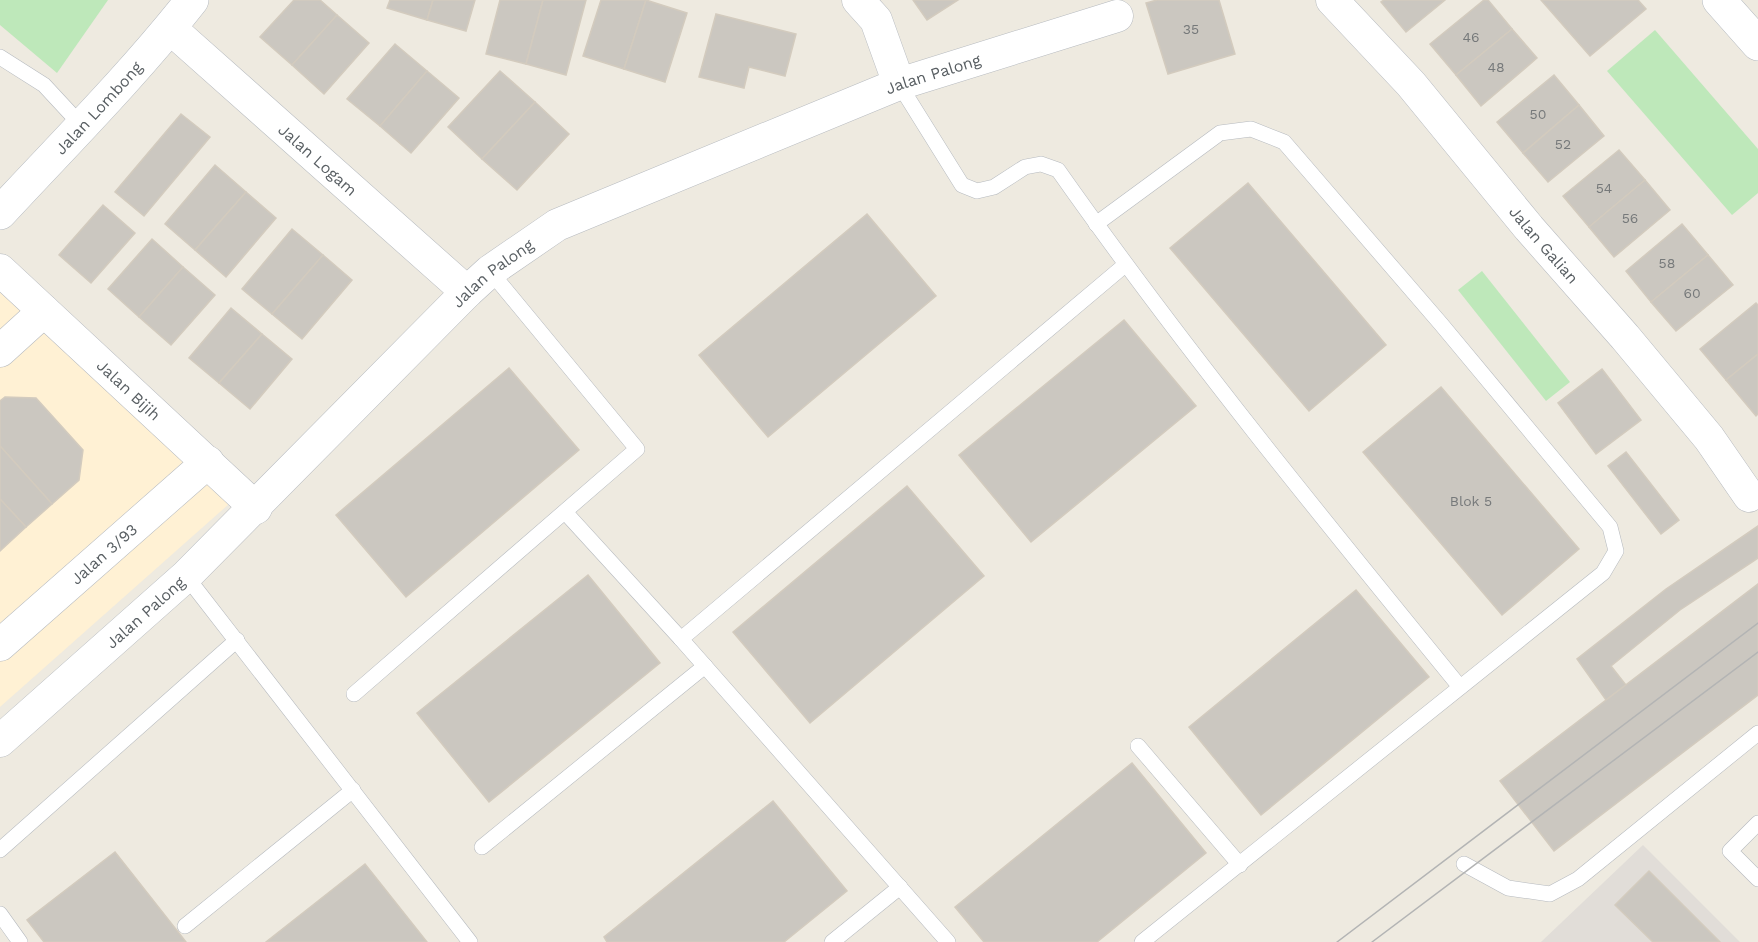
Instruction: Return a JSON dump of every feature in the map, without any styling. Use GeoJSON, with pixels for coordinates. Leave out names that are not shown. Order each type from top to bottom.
{"type":"FeatureCollection","features":[{"type":"Feature","properties":{"kind":"street","name":"Jalan Lombong"},"geometry":{"type":"LineString","coordinates":[[0,213],[82,126],[170,28],[192,0]]}},
{"type":"Feature","properties":{"kind":"street"},"geometry":{"type":"LineString","coordinates":[[858,0],[876,20],[898,84]]}},
{"type":"Feature","properties":{"kind":"street","name":"Jalan Galian"},"geometry":{"type":"LineString","coordinates":[[1332,0],[1411,84],[1529,228],[1625,337],[1709,438],[1749,496]]}},
{"type":"Feature","properties":{"kind":"street"},"geometry":{"type":"LineString","coordinates":[[1719,0],[1758,44]]}},
{"type":"Feature","properties":{"kind":"street","name":"Jalan Palong"},"geometry":{"type":"LineString","coordinates":[[0,741],[186,576],[256,508],[467,292],[490,271],[557,225],[898,84],[1117,16]]}},
{"type":"Feature","properties":{"kind":"street","name":"Jalan Logam"},"geometry":{"type":"LineString","coordinates":[[170,28],[467,292]]}},
{"type":"Feature","properties":{"kind":"street","name":"Jalan Bijih"},"geometry":{"type":"LineString","coordinates":[[0,270],[256,508]]}},
{"type":"Feature","properties":{"kind":"street"},"geometry":{"type":"LineString","coordinates":[[0,351],[44,311]]}},
{"type":"Feature","properties":{"kind":"street","name":"Jalan 3/93"},"geometry":{"type":"LineString","coordinates":[[0,645],[208,462]]}},
{"type":"Feature","properties":{"kind":"lane"},"geometry":{"type":"LineString","coordinates":[[0,57],[44,85],[82,126]]}},
{"type":"Feature","properties":{"kind":"lane"},"geometry":{"type":"LineString","coordinates":[[898,84],[962,185],[977,191],[994,187],[1025,167],[1041,164],[1058,170],[1125,265],[1281,466],[1460,687]]}},
{"type":"Feature","properties":{"kind":"lane"},"geometry":{"type":"LineString","coordinates":[[1096,224],[1220,133],[1251,129],[1284,142],[1441,324],[1610,526],[1616,550],[1603,573],[1142,942]]}},
{"type":"Feature","properties":{"kind":"lane"},"geometry":{"type":"LineString","coordinates":[[681,639],[1125,265]]}},
{"type":"Feature","properties":{"kind":"lane"},"geometry":{"type":"LineString","coordinates":[[354,694],[637,449],[490,271]]}},
{"type":"Feature","properties":{"kind":"lane"},"geometry":{"type":"LineString","coordinates":[[565,512],[681,639],[948,942]]}},
{"type":"Feature","properties":{"kind":"lane"},"geometry":{"type":"LineString","coordinates":[[186,576],[470,942]]}},
{"type":"Feature","properties":{"kind":"lane"},"geometry":{"type":"LineString","coordinates":[[0,850],[237,640]]}},
{"type":"Feature","properties":{"kind":"lane"},"geometry":{"type":"LineString","coordinates":[[482,847],[705,666]]}},
{"type":"Feature","properties":{"kind":"lane"},"geometry":{"type":"LineString","coordinates":[[1464,864],[1508,888],[1550,894],[1578,879],[1758,733]]}},
{"type":"Feature","properties":{"kind":"lane"},"geometry":{"type":"LineString","coordinates":[[1138,746],[1240,865]]}},
{"type":"Feature","properties":{"kind":"lane"},"geometry":{"type":"LineString","coordinates":[[184,926],[353,790]]}},
{"type":"Feature","properties":{"kind":"lane"},"geometry":{"type":"LineString","coordinates":[[1758,823],[1730,852],[1758,879]]}},
{"type":"Feature","properties":{"kind":"lane"},"geometry":{"type":"LineString","coordinates":[[832,942],[900,887]]}},
{"type":"Feature","properties":{"kind":"lane"},"geometry":{"type":"LineString","coordinates":[[0,914],[20,942]]}},
{"type":"Feature","properties":{"kind":"shaded area"},"geometry":{"type":"Polygon","coordinates":[[[0,292],[229,504],[0,707],[0,292]]]}},
{"type":"Feature","properties":{"kind":"shaded area"},"geometry":{"type":"Polygon","coordinates":[[[1643,845],[1740,942],[1541,942],[1643,845]]]}},
{"type":"Feature","properties":{"kind":"green space"},"geometry":{"type":"Polygon","coordinates":[[[0,0],[108,0],[57,73],[0,25],[0,0]]]}},
{"type":"Feature","properties":{"kind":"green space"},"geometry":{"type":"Polygon","coordinates":[[[1655,30],[1758,149],[1758,193],[1732,215],[1607,71],[1655,30]]]}},
{"type":"Feature","properties":{"kind":"green space"},"geometry":{"type":"Polygon","coordinates":[[[1482,271],[1570,382],[1546,401],[1458,290],[1482,271]]]}},
{"type":"Feature","properties":{"kind":"building"},"geometry":{"type":"Polygon","coordinates":[[[294,0],[320,0],[337,15],[292,65],[260,37],[294,0]]]}},
{"type":"Feature","properties":{"kind":"building"},"geometry":{"type":"Polygon","coordinates":[[[390,0],[433,0],[427,20],[387,8],[390,0]]]}},
{"type":"Feature","properties":{"kind":"building"},"geometry":{"type":"Polygon","coordinates":[[[433,0],[475,0],[466,31],[427,20],[433,0]]]}},
{"type":"Feature","properties":{"kind":"building"},"geometry":{"type":"Polygon","coordinates":[[[500,0],[543,0],[526,64],[486,54],[500,0]]]}},
{"type":"Feature","properties":{"kind":"building"},"geometry":{"type":"Polygon","coordinates":[[[543,0],[586,0],[566,75],[526,64],[543,0]]]}},
{"type":"Feature","properties":{"kind":"building"},"geometry":{"type":"Polygon","coordinates":[[[601,0],[646,0],[624,69],[583,56],[601,0]]]}},
{"type":"Feature","properties":{"kind":"building"},"geometry":{"type":"Polygon","coordinates":[[[646,0],[687,13],[665,82],[624,69],[646,0]]]}},
{"type":"Feature","properties":{"kind":"building"},"geometry":{"type":"Polygon","coordinates":[[[913,0],[958,0],[927,20],[913,0]]]}},
{"type":"Feature","properties":{"kind":"building"},"geometry":{"type":"Polygon","coordinates":[[[1157,0],[1219,0],[1235,54],[1168,74],[1146,3],[1157,0]]]}},
{"type":"Feature","properties":{"kind":"building"},"geometry":{"type":"Polygon","coordinates":[[[1384,0],[1445,0],[1406,32],[1381,2],[1384,0]]]}},
{"type":"Feature","properties":{"kind":"building"},"geometry":{"type":"Polygon","coordinates":[[[1484,0],[1488,0],[1512,29],[1456,75],[1430,44],[1484,0]]]}},
{"type":"Feature","properties":{"kind":"building"},"geometry":{"type":"Polygon","coordinates":[[[1541,0],[1638,0],[1646,9],[1590,56],[1541,0]]]}},
{"type":"Feature","properties":{"kind":"building"},"geometry":{"type":"Polygon","coordinates":[[[716,14],[796,34],[785,76],[749,67],[744,88],[699,77],[716,14]]]}},
{"type":"Feature","properties":{"kind":"building"},"geometry":{"type":"Polygon","coordinates":[[[337,15],[369,43],[324,94],[292,65],[337,15]]]}},
{"type":"Feature","properties":{"kind":"building"},"geometry":{"type":"Polygon","coordinates":[[[1512,29],[1537,58],[1481,106],[1456,75],[1512,29]]]}},
{"type":"Feature","properties":{"kind":"building"},"geometry":{"type":"Polygon","coordinates":[[[395,44],[427,71],[380,126],[347,99],[395,44]]]}},
{"type":"Feature","properties":{"kind":"building"},"geometry":{"type":"Polygon","coordinates":[[[427,71],[459,98],[411,153],[380,126],[427,71]]]}},
{"type":"Feature","properties":{"kind":"building"},"geometry":{"type":"Polygon","coordinates":[[[500,71],[535,102],[482,159],[448,127],[500,71]]]}},
{"type":"Feature","properties":{"kind":"building"},"geometry":{"type":"Polygon","coordinates":[[[1554,75],[1579,105],[1523,153],[1497,122],[1554,75]]]}},
{"type":"Feature","properties":{"kind":"building"},"geometry":{"type":"Polygon","coordinates":[[[535,102],[569,134],[517,190],[482,159],[535,102]]]}},
{"type":"Feature","properties":{"kind":"building"},"geometry":{"type":"Polygon","coordinates":[[[1579,105],[1604,136],[1548,182],[1523,153],[1579,105]]]}},
{"type":"Feature","properties":{"kind":"building"},"geometry":{"type":"Polygon","coordinates":[[[181,114],[210,137],[144,216],[115,192],[181,114]]]}},
{"type":"Feature","properties":{"kind":"building"},"geometry":{"type":"Polygon","coordinates":[[[1619,150],[1645,180],[1589,227],[1563,196],[1619,150]]]}},
{"type":"Feature","properties":{"kind":"building"},"geometry":{"type":"Polygon","coordinates":[[[215,165],[246,192],[195,250],[165,224],[215,165]]]}},
{"type":"Feature","properties":{"kind":"building"},"geometry":{"type":"Polygon","coordinates":[[[1645,180],[1670,210],[1614,257],[1589,227],[1645,180]]]}},
{"type":"Feature","properties":{"kind":"building"},"geometry":{"type":"Polygon","coordinates":[[[1248,183],[1386,345],[1309,411],[1170,248],[1248,183]]]}},
{"type":"Feature","properties":{"kind":"building"},"geometry":{"type":"Polygon","coordinates":[[[246,192],[276,218],[226,277],[195,250],[246,192]]]}},
{"type":"Feature","properties":{"kind":"building"},"geometry":{"type":"Polygon","coordinates":[[[103,205],[135,233],[91,283],[59,255],[103,205]]]}},
{"type":"Feature","properties":{"kind":"building"},"geometry":{"type":"Polygon","coordinates":[[[867,214],[936,296],[768,437],[699,355],[867,214]]]}},
{"type":"Feature","properties":{"kind":"building"},"geometry":{"type":"Polygon","coordinates":[[[1682,224],[1708,255],[1651,302],[1626,271],[1682,224]]]}},
{"type":"Feature","properties":{"kind":"building"},"geometry":{"type":"Polygon","coordinates":[[[292,229],[323,255],[272,314],[242,289],[292,229]]]}},
{"type":"Feature","properties":{"kind":"building"},"geometry":{"type":"Polygon","coordinates":[[[152,239],[183,267],[139,317],[108,289],[152,239]]]}},
{"type":"Feature","properties":{"kind":"building"},"geometry":{"type":"Polygon","coordinates":[[[323,255],[352,280],[302,339],[272,314],[323,255]]]}},
{"type":"Feature","properties":{"kind":"building"},"geometry":{"type":"Polygon","coordinates":[[[1708,255],[1733,285],[1676,331],[1651,302],[1708,255]]]}},
{"type":"Feature","properties":{"kind":"building"},"geometry":{"type":"Polygon","coordinates":[[[183,267],[215,295],[171,345],[139,317],[183,267]]]}},
{"type":"Feature","properties":{"kind":"building"},"geometry":{"type":"Polygon","coordinates":[[[1756,303],[1758,305],[1758,354],[1726,380],[1700,349],[1756,303]]]}},
{"type":"Feature","properties":{"kind":"building"},"geometry":{"type":"Polygon","coordinates":[[[231,308],[262,334],[219,383],[189,358],[231,308]]]}},
{"type":"Feature","properties":{"kind":"building"},"geometry":{"type":"Polygon","coordinates":[[[1124,320],[1196,406],[1031,542],[959,455],[1124,320]]]}},
{"type":"Feature","properties":{"kind":"building"},"geometry":{"type":"Polygon","coordinates":[[[262,334],[292,359],[250,409],[219,383],[262,334]]]}},
{"type":"Feature","properties":{"kind":"building"},"geometry":{"type":"Polygon","coordinates":[[[1758,354],[1758,414],[1756,416],[1726,380],[1758,354]]]}},
{"type":"Feature","properties":{"kind":"building"},"geometry":{"type":"Polygon","coordinates":[[[509,368],[579,450],[406,597],[336,515],[509,368]]]}},
{"type":"Feature","properties":{"kind":"building"},"geometry":{"type":"Polygon","coordinates":[[[1602,369],[1641,420],[1596,454],[1558,403],[1602,369]]]}},
{"type":"Feature","properties":{"kind":"building"},"geometry":{"type":"Polygon","coordinates":[[[1441,387],[1579,549],[1502,615],[1363,452],[1441,387]]]}},
{"type":"Feature","properties":{"kind":"building"},"geometry":{"type":"Polygon","coordinates":[[[5,397],[36,398],[83,450],[79,480],[52,504],[0,446],[0,401],[5,397]]]}},
{"type":"Feature","properties":{"kind":"building"},"geometry":{"type":"Polygon","coordinates":[[[0,446],[52,504],[26,527],[0,499],[0,446]]]}},
{"type":"Feature","properties":{"kind":"building"},"geometry":{"type":"Polygon","coordinates":[[[1626,452],[1679,520],[1661,534],[1608,466],[1626,452]]]}},
{"type":"Feature","properties":{"kind":"building"},"geometry":{"type":"Polygon","coordinates":[[[907,486],[984,576],[810,723],[733,632],[907,486]]]}},
{"type":"Feature","properties":{"kind":"building"},"geometry":{"type":"Polygon","coordinates":[[[0,499],[26,527],[0,551],[0,499]]]}},
{"type":"Feature","properties":{"kind":"building"},"geometry":{"type":"Polygon","coordinates":[[[1758,526],[1758,558],[1680,610],[1611,666],[1626,685],[1606,700],[1577,659],[1666,589],[1758,526]]]}},
{"type":"Feature","properties":{"kind":"building"},"geometry":{"type":"Polygon","coordinates":[[[588,575],[660,663],[489,802],[417,713],[588,575]]]}},
{"type":"Feature","properties":{"kind":"building"},"geometry":{"type":"Polygon","coordinates":[[[1758,584],[1758,695],[1554,851],[1500,781],[1758,584]]]}},
{"type":"Feature","properties":{"kind":"building"},"geometry":{"type":"Polygon","coordinates":[[[1356,590],[1429,677],[1261,815],[1189,727],[1356,590]]]}},
{"type":"Feature","properties":{"kind":"building"},"geometry":{"type":"Polygon","coordinates":[[[1132,763],[1206,853],[1097,942],[984,942],[955,907],[1132,763]]]}},
{"type":"Feature","properties":{"kind":"building"},"geometry":{"type":"Polygon","coordinates":[[[773,801],[847,891],[784,942],[607,942],[604,937],[773,801]]]}},
{"type":"Feature","properties":{"kind":"building"},"geometry":{"type":"Polygon","coordinates":[[[115,852],[186,942],[44,942],[27,920],[115,852]]]}},
{"type":"Feature","properties":{"kind":"building"},"geometry":{"type":"Polygon","coordinates":[[[365,864],[427,942],[266,942],[365,864]]]}},
{"type":"Feature","properties":{"kind":"building"},"geometry":{"type":"Polygon","coordinates":[[[1649,871],[1720,942],[1653,942],[1615,905],[1649,871]]]}},
{"type":"Feature","properties":{"kind":"tram line"},"geometry":{"type":"LineString","coordinates":[[1337,942],[1758,623]]}},
{"type":"Feature","properties":{"kind":"tram line"},"geometry":{"type":"LineString","coordinates":[[1372,942],[1758,652]]}}]}
